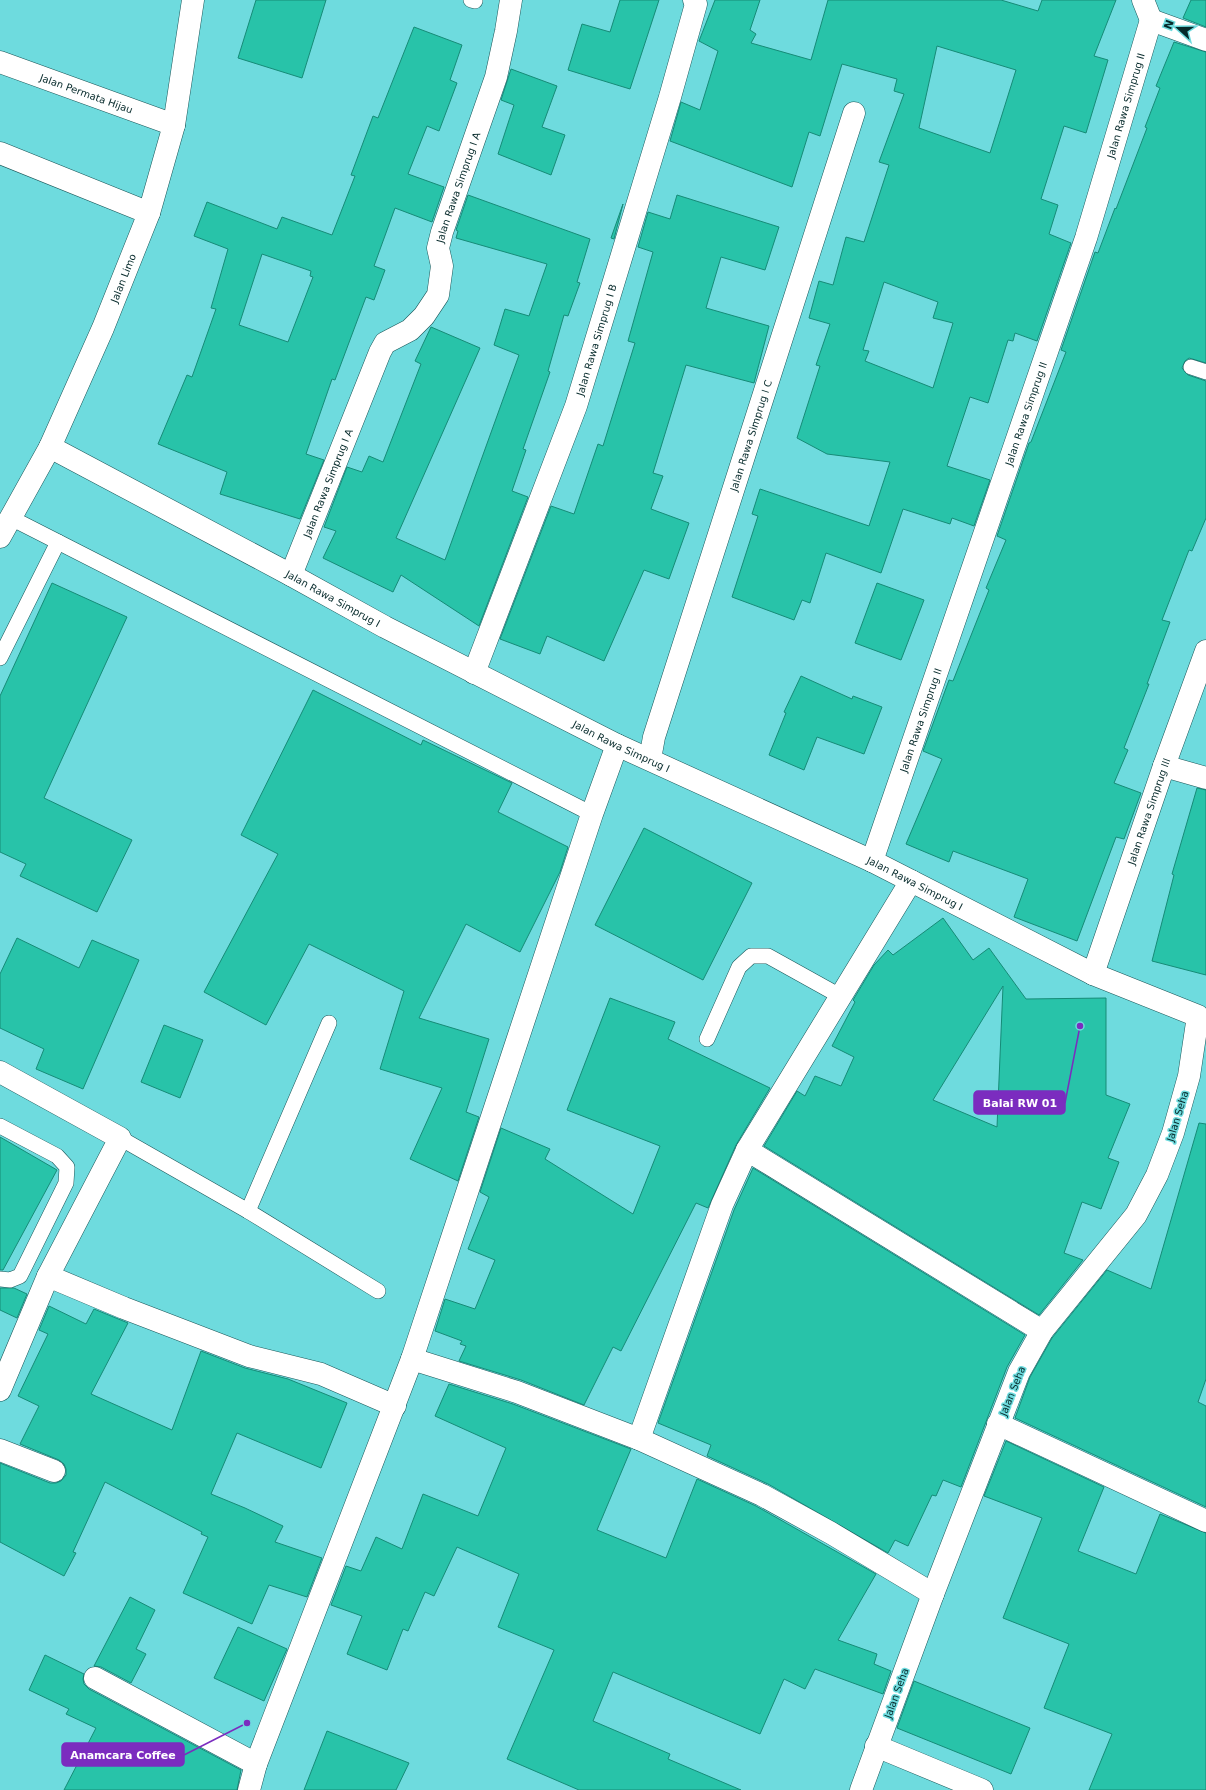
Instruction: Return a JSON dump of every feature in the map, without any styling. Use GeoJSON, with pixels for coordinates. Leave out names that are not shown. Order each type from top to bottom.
{"type":"FeatureCollection","features":[{"type":"Feature","properties":{"kind":"street","name":"Jalan Limo"},"geometry":{"type":"LineString","coordinates":[[0,538],[50,447],[104,328],[150,213],[174,125],[193,0]]}},
{"type":"Feature","properties":{"kind":"street","name":"Jalan Rawa Simprug I A"},"geometry":{"type":"LineString","coordinates":[[291,575],[380,352],[385,343],[410,330],[424,316],[438,295],[442,266],[438,248],[442,232],[496,77],[511,0]]}},
{"type":"Feature","properties":{"kind":"street","name":"Jalan Rawa Simprug I B"},"geometry":{"type":"LineString","coordinates":[[474,673],[576,406],[670,97],[696,4],[694,0]]}},
{"type":"Feature","properties":{"kind":"street","name":"Jalan Rawa Simprug II"},"geometry":{"type":"LineString","coordinates":[[872,861],[1086,238],[1147,10],[1206,40]]}},
{"type":"Feature","properties":{"kind":"street","name":"Jalan Permata Hijau"},"geometry":{"type":"LineString","coordinates":[[0,62],[174,125]]}},
{"type":"Feature","properties":{"kind":"street","name":"Jalan Rawa Simprug I C"},"geometry":{"type":"LineString","coordinates":[[650,759],[654,737],[854,113]]}},
{"type":"Feature","properties":{"kind":"street"},"geometry":{"type":"LineString","coordinates":[[0,153],[150,213]]}},
{"type":"Feature","properties":{"kind":"street","name":"Jalan Rawa Simprug I"},"geometry":{"type":"LineString","coordinates":[[50,447],[291,575],[385,627],[617,745],[872,861],[1094,974],[1202,1016]]}},
{"type":"Feature","properties":{"kind":"street","name":"Jalan Rawa Simprug III"},"geometry":{"type":"LineString","coordinates":[[1094,974],[1164,766],[1204,663]]}},
{"type":"Feature","properties":{"kind":"street"},"geometry":{"type":"LineString","coordinates":[[249,1790],[256,1764],[412,1359],[592,814],[617,745]]}},
{"type":"Feature","properties":{"kind":"street"},"geometry":{"type":"LineString","coordinates":[[1164,766],[1206,778]]}},
{"type":"Feature","properties":{"kind":"street"},"geometry":{"type":"LineString","coordinates":[[639,1439],[722,1205],[747,1150],[911,881]]}},
{"type":"Feature","properties":{"kind":"street","name":"Jalan Seha"},"geometry":{"type":"LineString","coordinates":[[861,1790],[933,1594],[1019,1372],[1042,1331],[1136,1215],[1157,1175],[1173,1133],[1189,1076],[1202,1016]]}},
{"type":"Feature","properties":{"kind":"street"},"geometry":{"type":"LineString","coordinates":[[0,1072],[120,1138],[48,1276],[0,1390]]}},
{"type":"Feature","properties":{"kind":"street"},"geometry":{"type":"LineString","coordinates":[[747,1150],[1042,1331]]}},
{"type":"Feature","properties":{"kind":"street"},"geometry":{"type":"LineString","coordinates":[[48,1276],[124,1308],[249,1356],[321,1374],[395,1406]]}},
{"type":"Feature","properties":{"kind":"street"},"geometry":{"type":"LineString","coordinates":[[412,1359],[517,1392],[639,1439],[762,1495],[831,1533],[933,1594]]}},
{"type":"Feature","properties":{"kind":"street"},"geometry":{"type":"LineString","coordinates":[[998,1424],[1206,1521]]}},
{"type":"Feature","properties":{"kind":"street"},"geometry":{"type":"LineString","coordinates":[[0,1450],[54,1471]]}},
{"type":"Feature","properties":{"kind":"street"},"geometry":{"type":"LineString","coordinates":[[95,1678],[256,1764]]}},
{"type":"Feature","properties":{"kind":"street"},"geometry":{"type":"LineString","coordinates":[[876,1746],[982,1790]]}},
{"type":"Feature","properties":{"kind":"lane"},"geometry":{"type":"LineString","coordinates":[[1190,367],[1206,372]]}},
{"type":"Feature","properties":{"kind":"lane"},"geometry":{"type":"LineString","coordinates":[[11,518],[592,814]]}},
{"type":"Feature","properties":{"kind":"lane"},"geometry":{"type":"LineString","coordinates":[[0,658],[58,542]]}},
{"type":"Feature","properties":{"kind":"lane"},"geometry":{"type":"LineString","coordinates":[[707,1039],[739,967],[750,956],[768,956],[840,996]]}},
{"type":"Feature","properties":{"kind":"lane"},"geometry":{"type":"LineString","coordinates":[[248,1211],[328,1023]]}},
{"type":"Feature","properties":{"kind":"lane"},"geometry":{"type":"LineString","coordinates":[[0,1126],[57,1156],[67,1167],[66,1183],[20,1276],[10,1280],[0,1279]]}},
{"type":"Feature","properties":{"kind":"lane"},"geometry":{"type":"LineString","coordinates":[[120,1138],[248,1211],[378,1291]]}},
{"type":"Feature","properties":{"kind":"building"},"geometry":{"type":"Polygon","coordinates":[[[256,0],[326,0],[302,78],[238,58],[256,0]]]}},
{"type":"Feature","properties":{"kind":"building"},"geometry":{"type":"Polygon","coordinates":[[[620,0],[659,0],[630,89],[568,70],[582,24],[610,32],[620,0]]]}},
{"type":"Feature","properties":{"kind":"building"},"geometry":{"type":"Polygon","coordinates":[[[715,0],[760,0],[750,30],[756,34],[751,43],[811,60],[828,0],[1001,0],[1038,11],[1042,0],[1116,0],[1094,56],[1108,60],[1086,133],[1064,126],[1041,199],[1058,205],[1049,234],[1071,243],[1037,341],[1015,333],[1013,341],[1008,340],[988,403],[970,397],[947,466],[990,480],[974,526],[952,518],[950,524],[903,509],[881,573],[826,553],[810,603],[802,600],[794,620],[732,597],[758,516],[752,514],[760,489],[869,526],[890,462],[827,454],[797,438],[820,366],[816,365],[830,324],[809,318],[819,281],[833,285],[846,237],[864,242],[889,165],[879,162],[904,94],[894,91],[897,79],[842,64],[820,136],[809,132],[792,187],[670,141],[681,102],[700,110],[718,51],[699,41],[715,0]],[[937,46],[919,128],[990,153],[1016,70],[937,46]],[[884,282],[863,350],[869,351],[865,361],[933,388],[953,323],[933,318],[938,302],[884,282]]]}},
{"type":"Feature","properties":{"kind":"building"},"geometry":{"type":"Polygon","coordinates":[[[1191,0],[1206,0],[1206,27],[1183,18],[1191,0]]]}},
{"type":"Feature","properties":{"kind":"building"},"geometry":{"type":"Polygon","coordinates":[[[414,27],[462,45],[450,80],[457,83],[439,131],[427,126],[408,174],[444,187],[432,222],[395,208],[374,266],[385,270],[374,300],[366,297],[335,380],[332,379],[306,454],[324,460],[300,519],[220,494],[227,472],[158,444],[187,375],[192,377],[216,309],[211,308],[228,249],[194,236],[207,202],[277,229],[282,217],[332,235],[355,176],[351,175],[373,116],[378,118],[414,27]],[[262,254],[239,325],[288,342],[313,277],[310,276],[311,271],[262,254]]]}},
{"type":"Feature","properties":{"kind":"building"},"geometry":{"type":"Polygon","coordinates":[[[1174,42],[1206,52],[1206,363],[1189,358],[1185,361],[1182,368],[1188,375],[1206,381],[1206,518],[1192,551],[1189,550],[1162,620],[1170,622],[1147,684],[1149,684],[1124,748],[1128,750],[1114,783],[1141,793],[1124,839],[1116,837],[1077,941],[1014,917],[1028,879],[953,851],[949,862],[906,844],[942,759],[923,751],[949,680],[953,681],[989,590],[986,588],[1006,540],[997,536],[1029,443],[1031,442],[1066,352],[1061,350],[1095,252],[1098,253],[1147,128],[1145,127],[1160,88],[1156,86],[1174,42]]]}},
{"type":"Feature","properties":{"kind":"building"},"geometry":{"type":"Polygon","coordinates":[[[511,69],[557,86],[542,127],[565,135],[551,175],[498,154],[514,105],[501,100],[511,69]]]}},
{"type":"Feature","properties":{"kind":"building"},"geometry":{"type":"Polygon","coordinates":[[[468,195],[590,239],[577,282],[580,283],[568,316],[564,315],[548,371],[550,372],[523,449],[526,450],[512,491],[528,497],[479,626],[401,575],[393,592],[323,558],[336,531],[324,527],[347,467],[362,472],[369,456],[383,462],[421,364],[415,361],[431,327],[480,348],[396,538],[445,560],[519,355],[494,345],[505,309],[529,316],[547,264],[456,238],[458,231],[456,230],[468,195]]]}},
{"type":"Feature","properties":{"kind":"building"},"geometry":{"type":"Polygon","coordinates":[[[677,195],[779,227],[765,270],[721,257],[706,308],[769,326],[754,383],[686,365],[653,473],[663,476],[651,509],[689,523],[669,579],[644,570],[604,661],[547,636],[540,654],[500,639],[551,506],[574,514],[598,444],[603,446],[635,343],[628,341],[653,252],[638,247],[648,212],[670,219],[677,195]]]}},
{"type":"Feature","properties":{"kind":"building"},"geometry":{"type":"Polygon","coordinates":[[[623,204],[614,239],[611,238],[623,204]]]}},
{"type":"Feature","properties":{"kind":"building"},"geometry":{"type":"Polygon","coordinates":[[[52,583],[127,617],[44,798],[132,840],[97,912],[20,876],[26,864],[0,852],[0,696],[52,583]]]}},
{"type":"Feature","properties":{"kind":"building"},"geometry":{"type":"Polygon","coordinates":[[[877,583],[924,600],[901,660],[855,643],[877,583]]]}},
{"type":"Feature","properties":{"kind":"building"},"geometry":{"type":"Polygon","coordinates":[[[801,676],[852,699],[853,696],[882,707],[864,754],[817,737],[804,770],[769,755],[786,713],[784,712],[801,676]]]}},
{"type":"Feature","properties":{"kind":"building"},"geometry":{"type":"Polygon","coordinates":[[[313,690],[421,745],[423,740],[512,783],[498,812],[568,847],[560,872],[520,952],[466,924],[419,1018],[489,1039],[466,1112],[479,1117],[458,1181],[410,1159],[442,1088],[380,1069],[404,991],[309,944],[266,1025],[204,992],[278,854],[241,835],[313,690]]]}},
{"type":"Feature","properties":{"kind":"building"},"geometry":{"type":"Polygon","coordinates":[[[1197,788],[1206,790],[1206,975],[1152,961],[1174,875],[1172,874],[1197,788]]]}},
{"type":"Feature","properties":{"kind":"building"},"geometry":{"type":"Polygon","coordinates":[[[644,828],[752,883],[703,980],[595,925],[644,828]]]}},
{"type":"Feature","properties":{"kind":"building"},"geometry":{"type":"Polygon","coordinates":[[[943,918],[973,960],[989,948],[1026,999],[1106,998],[1106,1095],[1130,1104],[1108,1158],[1119,1162],[1101,1209],[1082,1202],[1064,1253],[1083,1260],[1039,1315],[764,1146],[797,1091],[805,1096],[815,1076],[841,1086],[854,1057],[832,1046],[855,1002],[853,1000],[874,965],[888,950],[893,955],[943,918]],[[1003,986],[933,1100],[997,1127],[1003,986]]]}},
{"type":"Feature","properties":{"kind":"building"},"geometry":{"type":"Polygon","coordinates":[[[17,938],[79,968],[92,940],[139,960],[83,1089],[36,1069],[44,1049],[0,1028],[0,974],[17,938]]]}},
{"type":"Feature","properties":{"kind":"building"},"geometry":{"type":"Polygon","coordinates":[[[610,998],[675,1022],[668,1039],[770,1088],[736,1145],[708,1208],[696,1203],[621,1351],[613,1347],[584,1405],[521,1380],[459,1361],[466,1346],[460,1344],[462,1341],[435,1331],[445,1299],[475,1309],[495,1260],[468,1249],[489,1197],[480,1192],[501,1128],[550,1149],[545,1159],[633,1214],[660,1146],[567,1110],[610,998]]]}},
{"type":"Feature","properties":{"kind":"building"},"geometry":{"type":"Polygon","coordinates":[[[164,1025],[203,1040],[180,1098],[141,1082],[164,1025]]]}},
{"type":"Feature","properties":{"kind":"building"},"geometry":{"type":"Polygon","coordinates":[[[1199,1123],[1206,1124],[1206,1379],[1198,1402],[1206,1406],[1206,1507],[1015,1418],[1030,1377],[1052,1338],[1107,1270],[1151,1289],[1199,1123]]]}},
{"type":"Feature","properties":{"kind":"building"},"geometry":{"type":"Polygon","coordinates":[[[0,1137],[57,1170],[3,1270],[0,1270],[0,1137]]]}},
{"type":"Feature","properties":{"kind":"building"},"geometry":{"type":"Polygon","coordinates":[[[753,1168],[1025,1335],[1007,1367],[961,1487],[943,1480],[936,1496],[932,1495],[908,1546],[895,1540],[888,1553],[768,1484],[707,1456],[711,1445],[658,1423],[734,1210],[753,1168]]]}},
{"type":"Feature","properties":{"kind":"building"},"geometry":{"type":"Polygon","coordinates":[[[0,1288],[14,1288],[27,1294],[17,1318],[0,1310],[0,1288]]]}},
{"type":"Feature","properties":{"kind":"building"},"geometry":{"type":"Polygon","coordinates":[[[49,1306],[86,1324],[94,1309],[128,1323],[91,1394],[172,1430],[201,1351],[245,1368],[288,1379],[347,1403],[321,1468],[237,1433],[211,1494],[283,1526],[275,1542],[322,1558],[307,1597],[269,1585],[252,1624],[183,1593],[208,1537],[201,1534],[202,1532],[105,1482],[73,1552],[76,1553],[64,1576],[0,1542],[0,1463],[50,1483],[61,1481],[66,1475],[64,1464],[59,1460],[20,1444],[39,1406],[18,1396],[48,1334],[39,1330],[49,1306]]]}},
{"type":"Feature","properties":{"kind":"building"},"geometry":{"type":"Polygon","coordinates":[[[449,1384],[513,1404],[631,1449],[597,1530],[666,1558],[697,1479],[756,1506],[876,1574],[838,1640],[877,1654],[874,1664],[891,1671],[883,1694],[815,1669],[805,1689],[784,1679],[760,1734],[613,1672],[593,1721],[670,1754],[668,1759],[741,1790],[579,1790],[507,1759],[554,1650],[498,1627],[519,1574],[457,1547],[434,1596],[425,1592],[408,1631],[403,1629],[387,1670],[347,1654],[362,1616],[331,1605],[346,1566],[361,1571],[376,1537],[402,1549],[423,1494],[478,1516],[506,1448],[435,1416],[449,1384]]]}},
{"type":"Feature","properties":{"kind":"building"},"geometry":{"type":"Polygon","coordinates":[[[1006,1441],[1104,1487],[1078,1551],[1136,1574],[1160,1514],[1206,1533],[1206,1790],[1089,1790],[1112,1734],[1044,1708],[1069,1644],[1003,1618],[1042,1518],[984,1496],[1006,1441]]]}},
{"type":"Feature","properties":{"kind":"building"},"geometry":{"type":"Polygon","coordinates":[[[130,1597],[155,1610],[136,1649],[146,1654],[131,1683],[101,1667],[94,1666],[130,1597]]]}},
{"type":"Feature","properties":{"kind":"building"},"geometry":{"type":"Polygon","coordinates":[[[238,1627],[287,1649],[264,1701],[214,1678],[238,1627]]]}},
{"type":"Feature","properties":{"kind":"building"},"geometry":{"type":"Polygon","coordinates":[[[45,1655],[84,1674],[84,1684],[89,1689],[241,1770],[237,1790],[64,1790],[96,1728],[66,1714],[69,1709],[29,1690],[45,1655]]]}},
{"type":"Feature","properties":{"kind":"building"},"geometry":{"type":"Polygon","coordinates":[[[914,1681],[1030,1728],[1011,1774],[897,1728],[914,1681]]]}},
{"type":"Feature","properties":{"kind":"building"},"geometry":{"type":"Polygon","coordinates":[[[327,1731],[409,1763],[396,1790],[304,1790],[327,1731]]]}},
{"type":"Feature","properties":{"kind":"place","name":"Balai RW 01"},"geometry":{"type":"Point","coordinates":[1080,1026]}},
{"type":"Feature","properties":{"kind":"place","name":"Anamcara Coffee"},"geometry":{"type":"Point","coordinates":[247,1723]}}]}
